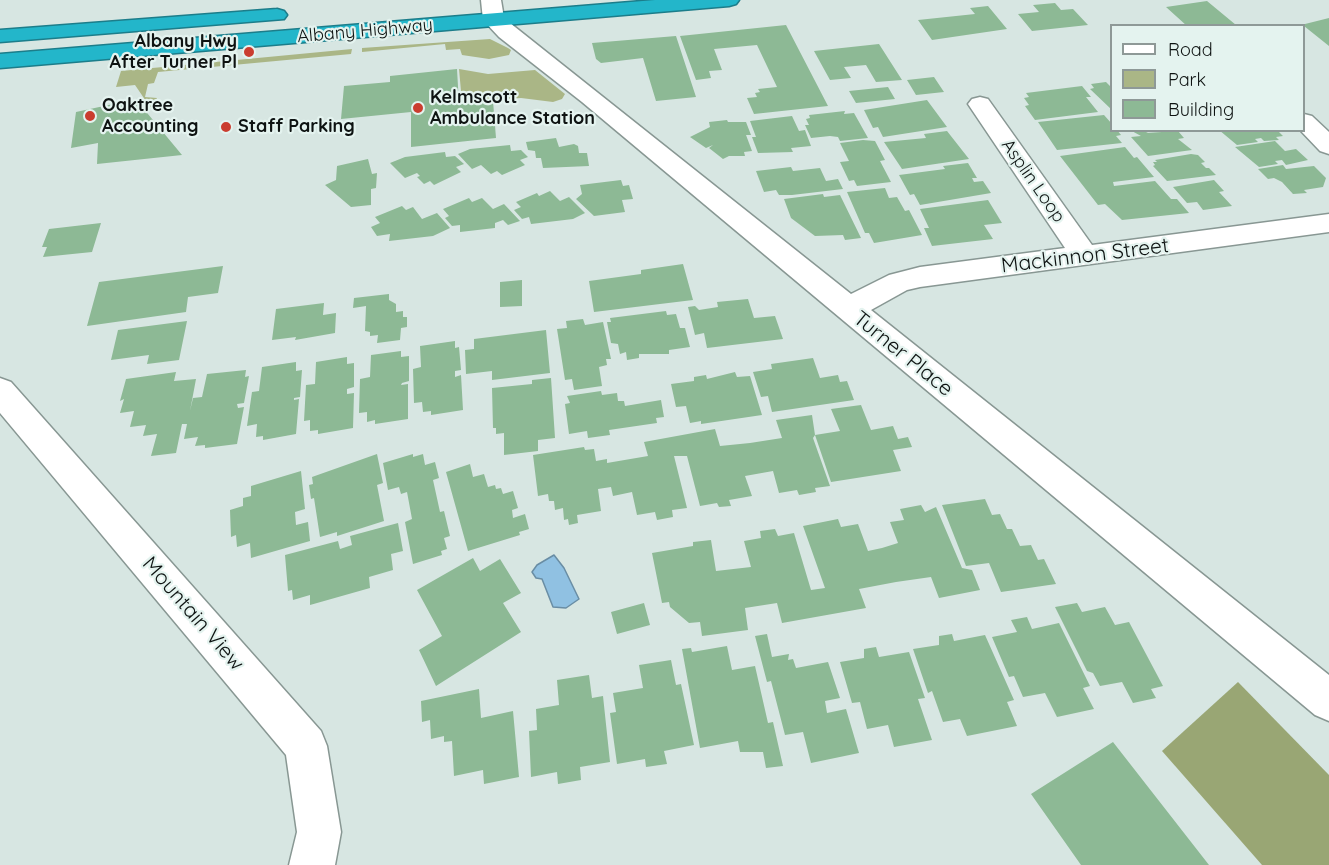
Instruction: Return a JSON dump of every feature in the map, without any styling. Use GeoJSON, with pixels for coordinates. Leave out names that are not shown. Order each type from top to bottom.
{"type":"FeatureCollection","features":[{"type":"Feature","properties":{"kind":"highway","name":"Albany Highway"},"geometry":{"type":"LineString","coordinates":[[0,61],[492,10],[729,0]]}},
{"type":"Feature","properties":{"kind":"highway","name":"Albany Highway"},"geometry":{"type":"LineString","coordinates":[[0,36],[292,14]]}},
{"type":"Feature","properties":{"kind":"street","name":"Turner Place"},"geometry":{"type":"LineString","coordinates":[[492,10],[847,309],[1195,589],[1329,701]]}},
{"type":"Feature","properties":{"kind":"street","name":"Asplin Loop"},"geometry":{"type":"LineString","coordinates":[[980,104],[1086,257]]}},
{"type":"Feature","properties":{"kind":"street"},"geometry":{"type":"LineString","coordinates":[[1305,122],[1329,146]]}},
{"type":"Feature","properties":{"kind":"street","name":"Mackinnon Street"},"geometry":{"type":"LineString","coordinates":[[847,309],[885,288],[910,279],[1329,223]]}},
{"type":"Feature","properties":{"kind":"street","name":"Mountain View"},"geometry":{"type":"LineString","coordinates":[[0,391],[306,746],[319,832],[312,865]]}},
{"type":"Feature","properties":{"kind":"green space"},"geometry":{"type":"Polygon","coordinates":[[[490,39],[511,50],[509,55],[489,59],[462,55],[460,49],[446,50],[445,44],[362,52],[362,48],[490,39]]]}},
{"type":"Feature","properties":{"kind":"green space"},"geometry":{"type":"Polygon","coordinates":[[[352,49],[351,54],[158,72],[154,83],[148,84],[145,97],[157,98],[155,107],[150,107],[135,85],[116,87],[121,71],[352,49]]]}},
{"type":"Feature","properties":{"kind":"green space"},"geometry":{"type":"Polygon","coordinates":[[[459,69],[488,74],[535,70],[565,94],[562,99],[553,102],[521,98],[462,102],[459,69]]]}},
{"type":"Feature","properties":{"kind":"green space"},"geometry":{"type":"Polygon","coordinates":[[[1238,682],[1329,775],[1329,865],[1262,865],[1162,751],[1238,682]]]}},
{"type":"Feature","properties":{"kind":"water"},"geometry":{"type":"Polygon","coordinates":[[[554,555],[564,568],[579,599],[566,608],[553,607],[542,579],[536,578],[532,572],[537,565],[554,555]]]}},
{"type":"Feature","properties":{"kind":"building"},"geometry":{"type":"Polygon","coordinates":[[[1207,1],[1235,24],[1185,24],[1166,7],[1207,1]]]}},
{"type":"Feature","properties":{"kind":"building"},"geometry":{"type":"Polygon","coordinates":[[[1055,3],[1061,10],[1073,9],[1088,25],[1032,31],[1018,14],[1039,12],[1033,5],[1055,3]]]}},
{"type":"Feature","properties":{"kind":"building"},"geometry":{"type":"Polygon","coordinates":[[[988,6],[1007,29],[932,40],[918,20],[975,14],[970,8],[988,6]]]}},
{"type":"Feature","properties":{"kind":"building"},"geometry":{"type":"Polygon","coordinates":[[[1329,18],[1329,46],[1305,27],[1305,24],[1329,18]]]}},
{"type":"Feature","properties":{"kind":"building"},"geometry":{"type":"Polygon","coordinates":[[[786,25],[828,106],[754,114],[747,98],[757,97],[755,93],[760,92],[758,89],[777,87],[757,45],[714,49],[722,70],[709,71],[711,78],[696,80],[680,36],[786,25]]]}},
{"type":"Feature","properties":{"kind":"building"},"geometry":{"type":"Polygon","coordinates":[[[676,36],[696,97],[656,101],[643,58],[601,63],[596,59],[592,43],[676,36]]]}},
{"type":"Feature","properties":{"kind":"building"},"geometry":{"type":"Polygon","coordinates":[[[879,44],[902,80],[876,82],[866,65],[844,67],[851,78],[830,80],[814,51],[879,44]]]}},
{"type":"Feature","properties":{"kind":"building","name":"Kelmscott Ambulance Station"},"geometry":{"type":"Polygon","coordinates":[[[457,69],[459,104],[493,101],[496,138],[411,147],[411,112],[341,119],[344,86],[390,82],[390,76],[457,69]]]}},
{"type":"Feature","properties":{"kind":"building"},"geometry":{"type":"Polygon","coordinates":[[[934,77],[944,92],[916,95],[907,80],[934,77]]]}},
{"type":"Feature","properties":{"kind":"building"},"geometry":{"type":"Polygon","coordinates":[[[1106,82],[1110,86],[1110,108],[1090,89],[1094,88],[1091,84],[1106,82]]]}},
{"type":"Feature","properties":{"kind":"building"},"geometry":{"type":"Polygon","coordinates":[[[1082,86],[1091,97],[1086,97],[1098,112],[1035,120],[1025,106],[1029,105],[1024,98],[1029,97],[1026,93],[1082,86]]]}},
{"type":"Feature","properties":{"kind":"building"},"geometry":{"type":"Polygon","coordinates":[[[888,87],[895,99],[856,103],[849,91],[888,87]]]}},
{"type":"Feature","properties":{"kind":"building"},"geometry":{"type":"Polygon","coordinates":[[[927,100],[947,127],[883,137],[878,127],[873,128],[864,110],[927,100]]]}},
{"type":"Feature","properties":{"kind":"building"},"geometry":{"type":"Polygon","coordinates":[[[138,102],[182,155],[97,164],[98,143],[71,148],[76,112],[118,103],[118,105],[138,102]]]}},
{"type":"Feature","properties":{"kind":"building"},"geometry":{"type":"Polygon","coordinates":[[[845,111],[844,114],[854,113],[868,138],[840,141],[838,137],[830,136],[811,138],[805,125],[809,125],[806,119],[810,118],[809,115],[845,111]]]}},
{"type":"Feature","properties":{"kind":"building"},"geometry":{"type":"Polygon","coordinates":[[[1104,115],[1110,122],[1110,132],[1119,132],[1121,135],[1116,136],[1122,143],[1057,150],[1038,122],[1104,115]]]}},
{"type":"Feature","properties":{"kind":"building"},"geometry":{"type":"Polygon","coordinates":[[[792,116],[799,131],[805,130],[811,146],[791,148],[793,152],[758,153],[752,137],[756,137],[750,121],[792,116]]]}},
{"type":"Feature","properties":{"kind":"building"},"geometry":{"type":"Polygon","coordinates":[[[727,120],[728,122],[746,122],[751,135],[746,135],[752,151],[744,152],[745,156],[729,156],[723,159],[709,148],[713,145],[706,148],[690,137],[710,127],[709,122],[727,120]]]}},
{"type":"Feature","properties":{"kind":"building"},"geometry":{"type":"Polygon","coordinates":[[[947,131],[969,159],[902,169],[884,142],[926,138],[924,134],[947,131]]]}},
{"type":"Feature","properties":{"kind":"building"},"geometry":{"type":"Polygon","coordinates":[[[1134,132],[1179,132],[1184,138],[1178,139],[1192,150],[1148,156],[1131,137],[1141,136],[1134,132]]]}},
{"type":"Feature","properties":{"kind":"building"},"geometry":{"type":"Polygon","coordinates":[[[1221,132],[1279,132],[1283,136],[1276,137],[1279,140],[1264,141],[1261,138],[1255,139],[1258,142],[1237,145],[1221,132]]]}},
{"type":"Feature","properties":{"kind":"building"},"geometry":{"type":"Polygon","coordinates":[[[556,138],[559,147],[574,144],[578,146],[579,153],[587,153],[589,166],[543,168],[541,158],[536,158],[535,151],[528,150],[526,142],[556,138]]]}},
{"type":"Feature","properties":{"kind":"building"},"geometry":{"type":"Polygon","coordinates":[[[875,141],[885,160],[880,161],[891,182],[857,186],[854,180],[849,181],[840,162],[849,161],[840,143],[875,141]]]}},
{"type":"Feature","properties":{"kind":"building"},"geometry":{"type":"Polygon","coordinates":[[[1275,141],[1285,151],[1296,149],[1308,160],[1286,165],[1282,160],[1275,161],[1278,164],[1259,167],[1235,147],[1275,141]]]}},
{"type":"Feature","properties":{"kind":"building"},"geometry":{"type":"Polygon","coordinates":[[[510,145],[511,151],[521,150],[528,157],[520,160],[525,165],[502,175],[497,171],[491,174],[481,165],[472,169],[458,154],[470,149],[510,145]]]}},
{"type":"Feature","properties":{"kind":"building"},"geometry":{"type":"Polygon","coordinates":[[[1125,147],[1154,177],[1113,182],[1114,186],[1155,181],[1171,199],[1177,199],[1189,213],[1122,220],[1105,204],[1098,205],[1060,156],[1125,147]]]}},
{"type":"Feature","properties":{"kind":"building"},"geometry":{"type":"Polygon","coordinates":[[[445,152],[446,157],[455,156],[464,164],[456,167],[461,172],[434,185],[430,181],[424,184],[417,177],[420,176],[417,173],[405,178],[390,163],[405,157],[445,152]]]}},
{"type":"Feature","properties":{"kind":"building"},"geometry":{"type":"Polygon","coordinates":[[[1191,154],[1198,155],[1205,162],[1201,163],[1216,175],[1167,181],[1153,166],[1155,165],[1153,162],[1157,162],[1155,160],[1191,154]]]}},
{"type":"Feature","properties":{"kind":"building"},"geometry":{"type":"Polygon","coordinates":[[[368,159],[372,174],[377,173],[376,188],[371,189],[371,205],[351,207],[325,185],[336,180],[337,166],[368,159]]]}},
{"type":"Feature","properties":{"kind":"building"},"geometry":{"type":"Polygon","coordinates":[[[968,163],[977,178],[972,178],[974,182],[983,181],[991,193],[920,205],[914,194],[910,195],[899,175],[945,169],[943,166],[968,163]]]}},
{"type":"Feature","properties":{"kind":"building"},"geometry":{"type":"Polygon","coordinates":[[[1283,165],[1286,169],[1314,166],[1326,178],[1323,187],[1304,190],[1307,193],[1293,194],[1282,182],[1274,178],[1268,179],[1258,169],[1283,165]]]}},
{"type":"Feature","properties":{"kind":"building"},"geometry":{"type":"Polygon","coordinates":[[[791,167],[793,171],[820,168],[826,181],[838,179],[843,189],[792,195],[779,195],[776,190],[764,192],[756,171],[791,167]]]}},
{"type":"Feature","properties":{"kind":"building"},"geometry":{"type":"Polygon","coordinates":[[[621,180],[623,186],[629,185],[633,199],[622,200],[625,212],[594,216],[576,199],[582,194],[580,185],[621,180]]]}},
{"type":"Feature","properties":{"kind":"building"},"geometry":{"type":"Polygon","coordinates":[[[1214,180],[1224,191],[1219,192],[1232,206],[1203,210],[1197,202],[1187,203],[1173,187],[1214,180]]]}},
{"type":"Feature","properties":{"kind":"building"},"geometry":{"type":"Polygon","coordinates":[[[885,188],[889,198],[897,197],[905,211],[909,210],[922,235],[874,243],[869,233],[865,233],[847,192],[885,188]]]}},
{"type":"Feature","properties":{"kind":"building"},"geometry":{"type":"Polygon","coordinates":[[[550,191],[560,201],[569,197],[585,213],[573,219],[531,224],[529,217],[522,219],[514,210],[521,207],[516,202],[537,193],[539,196],[550,191]]]}},
{"type":"Feature","properties":{"kind":"building"},"geometry":{"type":"Polygon","coordinates":[[[823,194],[824,197],[840,195],[861,238],[845,240],[843,235],[815,236],[791,218],[784,199],[823,194]]]}},
{"type":"Feature","properties":{"kind":"building"},"geometry":{"type":"Polygon","coordinates":[[[469,198],[472,202],[482,198],[493,209],[504,204],[520,221],[508,225],[503,220],[495,223],[495,228],[460,232],[460,225],[452,226],[445,218],[449,216],[443,209],[469,198]]]}},
{"type":"Feature","properties":{"kind":"building"},"geometry":{"type":"Polygon","coordinates":[[[988,200],[1002,223],[984,225],[993,239],[932,246],[924,228],[929,228],[920,209],[988,200]]]}},
{"type":"Feature","properties":{"kind":"building"},"geometry":{"type":"Polygon","coordinates":[[[402,206],[406,210],[413,207],[422,219],[437,213],[450,228],[433,236],[389,241],[390,234],[377,236],[371,227],[380,223],[375,217],[402,206]]]}},
{"type":"Feature","properties":{"kind":"building"},"geometry":{"type":"Polygon","coordinates":[[[101,223],[92,252],[43,257],[47,247],[42,247],[49,229],[101,223]]]}},
{"type":"Feature","properties":{"kind":"building"},"geometry":{"type":"Polygon","coordinates":[[[683,264],[693,300],[594,312],[589,281],[641,274],[641,270],[683,264]]]}},
{"type":"Feature","properties":{"kind":"building"},"geometry":{"type":"Polygon","coordinates":[[[223,266],[218,293],[188,297],[186,312],[87,326],[99,282],[223,266]]]}},
{"type":"Feature","properties":{"kind":"building"},"geometry":{"type":"Polygon","coordinates":[[[522,280],[522,306],[500,307],[500,282],[522,280]]]}},
{"type":"Feature","properties":{"kind":"building"},"geometry":{"type":"Polygon","coordinates":[[[389,294],[389,300],[396,304],[396,312],[403,311],[403,317],[407,317],[407,327],[401,328],[400,340],[377,343],[378,335],[370,336],[370,332],[365,331],[366,306],[353,308],[354,298],[389,294]]]}},
{"type":"Feature","properties":{"kind":"building"},"geometry":{"type":"Polygon","coordinates":[[[748,299],[754,318],[775,316],[783,339],[707,348],[704,333],[695,335],[688,307],[695,306],[699,310],[718,307],[717,302],[748,299]]]}},
{"type":"Feature","properties":{"kind":"building"},"geometry":{"type":"Polygon","coordinates":[[[324,303],[323,315],[336,313],[335,333],[295,340],[296,337],[272,340],[276,309],[324,303]]]}},
{"type":"Feature","properties":{"kind":"building"},"geometry":{"type":"Polygon","coordinates":[[[666,311],[667,315],[676,314],[680,328],[685,328],[690,347],[669,350],[669,354],[639,354],[639,358],[627,360],[626,352],[620,354],[618,344],[611,343],[607,322],[611,322],[610,318],[666,311]]]}},
{"type":"Feature","properties":{"kind":"building"},"geometry":{"type":"Polygon","coordinates":[[[583,319],[585,325],[603,322],[611,359],[606,359],[607,365],[599,367],[602,386],[574,390],[572,379],[565,380],[557,329],[567,328],[566,321],[583,319]]]}},
{"type":"Feature","properties":{"kind":"building"},"geometry":{"type":"Polygon","coordinates":[[[187,321],[179,360],[147,364],[149,355],[111,360],[118,330],[187,321]]]}},
{"type":"Feature","properties":{"kind":"building"},"geometry":{"type":"Polygon","coordinates":[[[546,330],[550,373],[492,380],[492,371],[466,374],[465,350],[474,349],[474,339],[546,330]]]}},
{"type":"Feature","properties":{"kind":"building"},"geometry":{"type":"Polygon","coordinates":[[[455,341],[455,348],[459,347],[461,370],[455,371],[455,377],[461,375],[463,410],[431,415],[431,411],[423,412],[422,402],[414,403],[413,369],[421,367],[420,346],[455,341]]]}},
{"type":"Feature","properties":{"kind":"building"},"geometry":{"type":"Polygon","coordinates":[[[401,351],[401,357],[409,356],[409,381],[401,385],[408,384],[408,419],[375,424],[375,420],[367,422],[367,412],[359,413],[360,379],[370,377],[371,355],[401,351]]]}},
{"type":"Feature","properties":{"kind":"building"},"geometry":{"type":"Polygon","coordinates":[[[347,357],[347,364],[354,363],[354,387],[347,389],[347,394],[354,393],[353,428],[318,434],[318,430],[310,431],[310,420],[304,421],[306,385],[315,384],[316,362],[347,357]]]}},
{"type":"Feature","properties":{"kind":"building"},"geometry":{"type":"Polygon","coordinates":[[[813,358],[820,378],[838,375],[840,382],[847,381],[854,400],[772,412],[768,396],[761,397],[753,372],[772,369],[771,364],[813,358]]]}},
{"type":"Feature","properties":{"kind":"building"},"geometry":{"type":"Polygon","coordinates":[[[296,362],[296,371],[302,370],[300,397],[294,398],[294,400],[299,399],[296,434],[263,440],[263,436],[256,437],[257,424],[247,426],[252,392],[259,391],[262,367],[296,362]]]}},
{"type":"Feature","properties":{"kind":"building"},"geometry":{"type":"Polygon","coordinates":[[[246,370],[245,377],[249,376],[244,403],[237,404],[238,408],[244,407],[237,444],[205,448],[205,445],[195,446],[198,437],[184,439],[187,424],[182,424],[176,453],[151,456],[157,434],[143,436],[146,425],[130,427],[134,411],[120,413],[124,399],[120,401],[126,379],[176,372],[174,381],[196,379],[190,411],[193,398],[202,397],[207,374],[246,370]]]}},
{"type":"Feature","properties":{"kind":"building"},"geometry":{"type":"Polygon","coordinates":[[[735,372],[737,377],[750,376],[762,415],[701,424],[701,421],[690,423],[686,406],[676,407],[671,384],[694,381],[694,377],[706,375],[707,379],[735,372]]]}},
{"type":"Feature","properties":{"kind":"building"},"geometry":{"type":"Polygon","coordinates":[[[551,378],[555,438],[538,440],[538,451],[504,455],[504,433],[496,434],[496,428],[493,428],[492,388],[532,384],[532,380],[551,378]]]}},
{"type":"Feature","properties":{"kind":"building"},"geometry":{"type":"Polygon","coordinates":[[[601,391],[602,395],[617,393],[618,401],[624,401],[625,406],[661,400],[664,417],[656,418],[657,423],[609,430],[610,435],[588,438],[587,431],[569,434],[565,404],[570,403],[567,396],[601,391]]]}},
{"type":"Feature","properties":{"kind":"building"},"geometry":{"type":"Polygon","coordinates":[[[861,405],[871,430],[893,426],[898,439],[908,437],[912,447],[893,450],[901,471],[831,482],[815,435],[840,431],[831,409],[861,405]]]}},
{"type":"Feature","properties":{"kind":"building"},"geometry":{"type":"Polygon","coordinates":[[[812,415],[815,435],[813,438],[830,486],[815,488],[816,492],[799,495],[797,490],[779,493],[773,471],[745,476],[752,496],[729,500],[731,506],[719,507],[717,503],[700,506],[687,456],[674,456],[687,508],[672,510],[673,517],[657,520],[655,512],[637,515],[632,492],[613,496],[611,487],[598,489],[601,511],[577,515],[578,523],[569,525],[568,519],[564,520],[563,508],[555,510],[554,501],[549,501],[548,494],[538,496],[533,455],[584,447],[585,450],[594,449],[596,461],[607,459],[607,463],[648,456],[644,442],[715,429],[720,446],[750,443],[782,438],[776,420],[812,415]]]}},
{"type":"Feature","properties":{"kind":"building"},"geometry":{"type":"Polygon","coordinates":[[[377,454],[383,483],[377,485],[384,521],[337,536],[337,532],[320,537],[314,498],[311,499],[309,485],[313,484],[312,477],[377,454]]]}},
{"type":"Feature","properties":{"kind":"building"},"geometry":{"type":"Polygon","coordinates":[[[413,454],[413,457],[423,454],[425,465],[435,462],[439,478],[433,480],[440,512],[444,511],[450,536],[444,538],[447,549],[441,551],[442,555],[413,564],[405,522],[412,519],[407,492],[401,494],[399,487],[388,490],[383,463],[413,454]]]}},
{"type":"Feature","properties":{"kind":"building"},"geometry":{"type":"Polygon","coordinates":[[[470,464],[473,477],[484,474],[488,487],[495,485],[496,489],[501,488],[503,494],[513,491],[518,508],[512,510],[513,518],[525,514],[529,529],[519,532],[520,535],[468,551],[446,472],[470,464]]]}},
{"type":"Feature","properties":{"kind":"building"},"geometry":{"type":"Polygon","coordinates":[[[301,471],[305,509],[295,512],[296,525],[308,522],[310,541],[251,558],[250,543],[237,547],[236,535],[231,537],[230,510],[243,506],[243,498],[251,496],[251,486],[301,471]]]}},
{"type":"Feature","properties":{"kind":"building"},"geometry":{"type":"Polygon","coordinates":[[[985,499],[992,515],[1000,514],[1007,529],[1012,529],[1020,546],[1031,545],[1038,560],[1044,559],[1056,584],[1001,592],[989,563],[966,566],[942,505],[985,499]]]}},
{"type":"Feature","properties":{"kind":"building"},"geometry":{"type":"Polygon","coordinates":[[[921,505],[925,512],[936,507],[962,568],[972,570],[980,590],[939,598],[931,577],[896,582],[859,589],[866,608],[782,623],[777,603],[745,608],[748,630],[702,636],[700,622],[689,623],[670,607],[669,602],[662,603],[652,553],[693,546],[693,542],[711,540],[716,571],[751,567],[744,541],[761,538],[760,531],[775,529],[778,536],[794,533],[811,590],[825,588],[803,526],[838,519],[841,527],[858,524],[868,551],[898,543],[890,522],[904,520],[900,509],[921,505]]]}},
{"type":"Feature","properties":{"kind":"building"},"geometry":{"type":"Polygon","coordinates":[[[398,523],[403,551],[391,554],[393,570],[369,577],[370,588],[310,605],[310,595],[293,600],[292,590],[288,591],[285,555],[338,541],[340,549],[352,545],[350,536],[398,523]]]}},
{"type":"Feature","properties":{"kind":"building"},"geometry":{"type":"Polygon","coordinates":[[[473,558],[480,571],[500,559],[521,593],[503,603],[521,632],[436,686],[419,650],[442,636],[417,590],[473,558]]]}},
{"type":"Feature","properties":{"kind":"building"},"geometry":{"type":"Polygon","coordinates":[[[644,603],[650,625],[617,634],[611,612],[644,603]]]}},
{"type":"Feature","properties":{"kind":"building"},"geometry":{"type":"Polygon","coordinates":[[[1077,603],[1082,612],[1105,607],[1115,625],[1129,622],[1163,686],[1151,689],[1156,698],[1133,703],[1122,682],[1100,686],[1093,673],[1087,671],[1055,607],[1077,603]]]}},
{"type":"Feature","properties":{"kind":"building"},"geometry":{"type":"Polygon","coordinates":[[[1027,617],[1032,629],[1059,623],[1090,686],[1083,688],[1094,709],[1057,717],[1045,693],[1023,697],[1014,676],[1009,677],[992,637],[1017,632],[1011,620],[1027,617]]]}},
{"type":"Feature","properties":{"kind":"building"},"geometry":{"type":"Polygon","coordinates":[[[767,634],[772,657],[789,654],[788,660],[793,659],[796,668],[828,662],[840,698],[825,701],[827,713],[846,709],[859,753],[811,763],[803,732],[785,735],[771,681],[767,682],[755,636],[767,634]]]}},
{"type":"Feature","properties":{"kind":"building"},"geometry":{"type":"Polygon","coordinates":[[[952,634],[954,641],[985,635],[1014,700],[1007,702],[1017,726],[967,736],[960,719],[943,722],[932,691],[928,693],[913,649],[939,645],[939,636],[952,634]]]}},
{"type":"Feature","properties":{"kind":"building"},"geometry":{"type":"Polygon","coordinates":[[[727,646],[732,670],[755,666],[768,723],[773,722],[783,766],[766,768],[763,752],[740,752],[738,741],[700,748],[682,649],[691,648],[692,652],[727,646]]]}},
{"type":"Feature","properties":{"kind":"building"},"geometry":{"type":"Polygon","coordinates":[[[876,647],[879,657],[909,652],[925,698],[918,699],[932,740],[894,747],[888,725],[867,729],[860,702],[852,703],[840,662],[864,658],[864,649],[876,647]]]}},
{"type":"Feature","properties":{"kind":"building"},"geometry":{"type":"Polygon","coordinates":[[[671,660],[676,685],[681,684],[694,745],[664,751],[667,764],[646,767],[645,759],[617,764],[610,713],[616,712],[613,693],[643,688],[639,665],[671,660]]]}},
{"type":"Feature","properties":{"kind":"building"},"geometry":{"type":"Polygon","coordinates":[[[589,675],[592,698],[603,696],[610,762],[580,767],[581,780],[558,784],[557,772],[531,777],[529,731],[537,730],[536,709],[559,705],[557,680],[589,675]]]}},
{"type":"Feature","properties":{"kind":"building"},"geometry":{"type":"Polygon","coordinates":[[[479,689],[481,718],[513,711],[519,777],[484,784],[483,770],[454,776],[452,741],[444,742],[444,736],[431,739],[430,720],[422,722],[421,701],[479,689]]]}},
{"type":"Feature","properties":{"kind":"building"},"geometry":{"type":"Polygon","coordinates":[[[1113,742],[1209,865],[1081,865],[1031,794],[1113,742]]]}},
{"type":"Feature","properties":{"kind":"place","name":"Albany Hwy After Turner Pl"},"geometry":{"type":"Point","coordinates":[249,52]}},
{"type":"Feature","properties":{"kind":"place","name":"Kelmscott Ambulance Station"},"geometry":{"type":"Point","coordinates":[418,108]}},
{"type":"Feature","properties":{"kind":"place","name":"Oaktree Accounting"},"geometry":{"type":"Point","coordinates":[90,116]}},
{"type":"Feature","properties":{"kind":"place","name":"Staff Parking"},"geometry":{"type":"Point","coordinates":[226,127]}}]}
